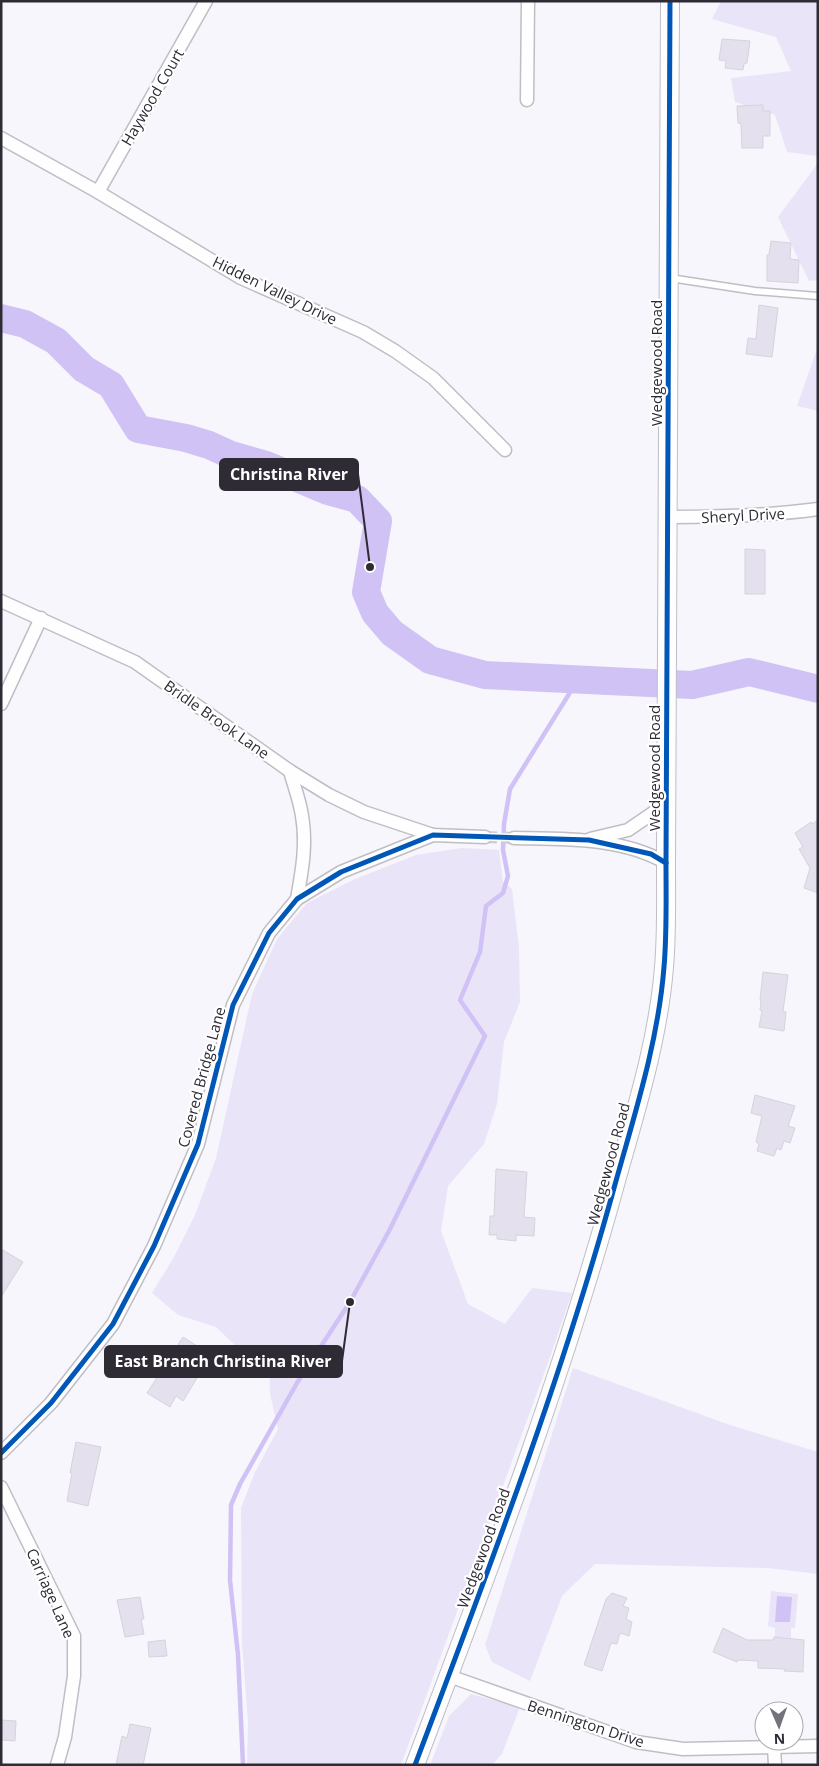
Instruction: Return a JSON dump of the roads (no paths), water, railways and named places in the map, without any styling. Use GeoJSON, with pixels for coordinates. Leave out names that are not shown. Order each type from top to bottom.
{"type":"FeatureCollection","features":[{"type":"Feature","properties":{"kind":"street","name":"Haywood Court"},"geometry":{"type":"LineString","coordinates":[[98,192],[206,1]]}},
{"type":"Feature","properties":{"kind":"street"},"geometry":{"type":"LineString","coordinates":[[527,100],[528,1]]}},
{"type":"Feature","properties":{"kind":"street","name":"Wedgewood Road"},"geometry":{"type":"LineString","coordinates":[[415,1765],[528,1460],[596,1255],[653,1042],[662,984],[666,863],[670,1]]}},
{"type":"Feature","properties":{"kind":"street","name":"Hidden Valley Drive"},"geometry":{"type":"LineString","coordinates":[[1,138],[98,192],[241,278],[363,332],[395,351],[433,378],[506,450]]}},
{"type":"Feature","properties":{"kind":"street","name":"Sheryl Drive"},"geometry":{"type":"LineString","coordinates":[[668,517],[732,517],[818,509]]}},
{"type":"Feature","properties":{"kind":"street","name":"Bridle Brook Lane"},"geometry":{"type":"LineString","coordinates":[[1,601],[135,662],[290,771],[329,795],[364,812],[433,835]]}},
{"type":"Feature","properties":{"kind":"street"},"geometry":{"type":"LineString","coordinates":[[1,704],[41,618]]}},
{"type":"Feature","properties":{"kind":"street","name":"Covered Bridge Lane"},"geometry":{"type":"LineString","coordinates":[[290,771],[302,815],[304,838],[304,858],[297,899]]}},
{"type":"Feature","properties":{"kind":"street"},"geometry":{"type":"LineString","coordinates":[[589,840],[628,830],[666,804]]}},
{"type":"Feature","properties":{"kind":"street","name":"Covered Bridge Lane"},"geometry":{"type":"LineString","coordinates":[[1,1453],[51,1403],[113,1324],[154,1246],[198,1144],[233,1005],[269,933],[297,899],[341,872],[433,835],[486,837]]}},
{"type":"Feature","properties":{"kind":"street"},"geometry":{"type":"LineString","coordinates":[[514,838],[589,840],[651,854],[666,863]]}},
{"type":"Feature","properties":{"kind":"street","name":"Carriage Lane"},"geometry":{"type":"LineString","coordinates":[[1,1487],[74,1636],[74,1676],[65,1737],[57,1765]]}},
{"type":"Feature","properties":{"kind":"street","name":"Bennington Drive"},"geometry":{"type":"LineString","coordinates":[[448,1676],[636,1742],[684,1749],[754,1747]]}},
{"type":"Feature","properties":{"kind":"street","name":"Bennington Drive"},"geometry":{"type":"LineString","coordinates":[[804,1746],[818,1746]]}},
{"type":"Feature","properties":{"kind":"street"},"geometry":{"type":"LineString","coordinates":[[774,1751],[775,1765]]}},
{"type":"Feature","properties":{"kind":"lane"},"geometry":{"type":"LineString","coordinates":[[669,278],[755,291],[818,296]]}},
{"type":"Feature","properties":{"kind":"waterway"},"geometry":{"type":"LineString","coordinates":[[1,318],[25,324],[56,341],[84,369],[111,385],[138,429],[186,438],[209,445],[231,455],[266,465],[328,491],[357,499],[378,521],[366,592],[375,613],[392,633],[430,660],[485,675],[692,685],[749,672],[818,689]]}},
{"type":"Feature","properties":{"kind":"waterway"},"geometry":{"type":"LineString","coordinates":[[243,1765],[238,1655],[230,1580],[231,1505],[240,1484],[297,1383],[350,1302],[389,1231],[485,1036],[460,1000],[480,952],[486,906],[503,893],[508,876],[503,850],[504,824],[510,789],[579,678]]}},
{"type":"Feature","properties":{"kind":"tunnel"},"geometry":{"type":"LineString","coordinates":[[485,837],[514,838]]}},
{"type":"Feature","properties":{"kind":"place","name":"Christina River"},"geometry":{"type":"Point","coordinates":[370,567]}},
{"type":"Feature","properties":{"kind":"place","name":"East Branch Christina River"},"geometry":{"type":"Point","coordinates":[350,1302]}}]}
